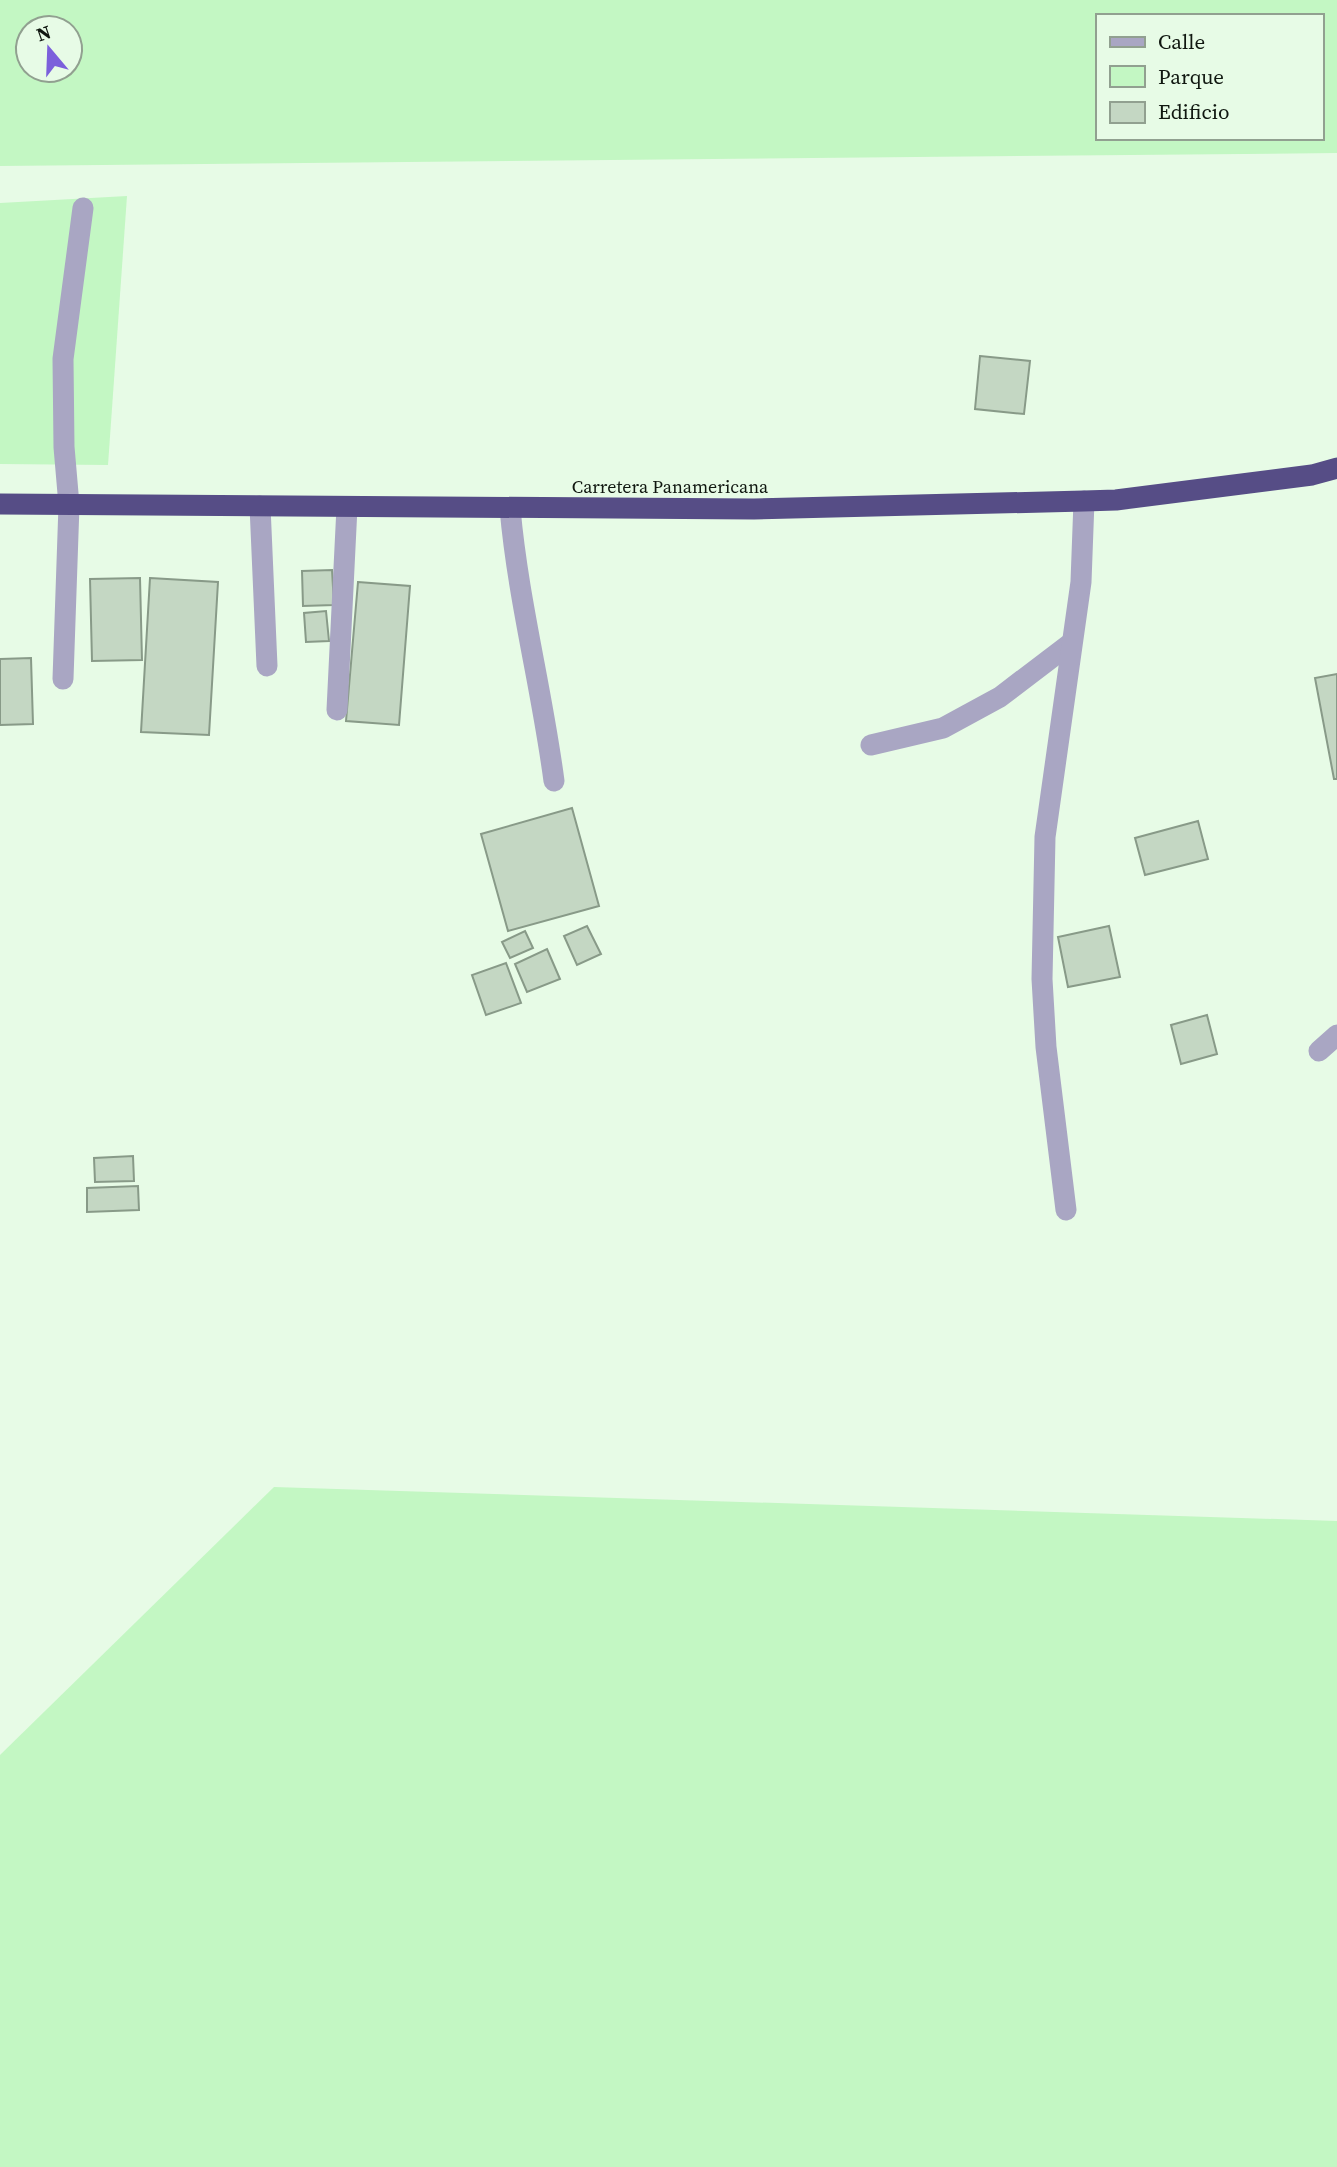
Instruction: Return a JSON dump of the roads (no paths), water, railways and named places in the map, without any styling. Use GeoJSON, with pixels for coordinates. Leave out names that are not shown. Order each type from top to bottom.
{"type":"FeatureCollection","features":[{"type":"Feature","properties":{"kind":"highway","name":"Carretera Panamericana"},"geometry":{"type":"LineString","coordinates":[[0,504],[754,509],[1084,501],[1116,500],[1286,478],[1337,468]]}},
{"type":"Feature","properties":{"kind":"street"},"geometry":{"type":"LineString","coordinates":[[63,679],[69,505],[64,447],[63,359],[83,208]]}},
{"type":"Feature","properties":{"kind":"street"},"geometry":{"type":"LineString","coordinates":[[1066,1210],[1046,1047],[1042,979],[1045,837],[1081,582],[1084,501]]}},
{"type":"Feature","properties":{"kind":"street"},"geometry":{"type":"LineString","coordinates":[[260,506],[267,666]]}},
{"type":"Feature","properties":{"kind":"street"},"geometry":{"type":"LineString","coordinates":[[337,710],[347,507]]}},
{"type":"Feature","properties":{"kind":"street"},"geometry":{"type":"LineString","coordinates":[[510,508],[515,565],[554,780]]}},
{"type":"Feature","properties":{"kind":"street"},"geometry":{"type":"LineString","coordinates":[[871,745],[943,728],[1000,697],[1071,643]]}},
{"type":"Feature","properties":{"kind":"street"},"geometry":{"type":"LineString","coordinates":[[1320,1051],[1337,1035]]}}]}
